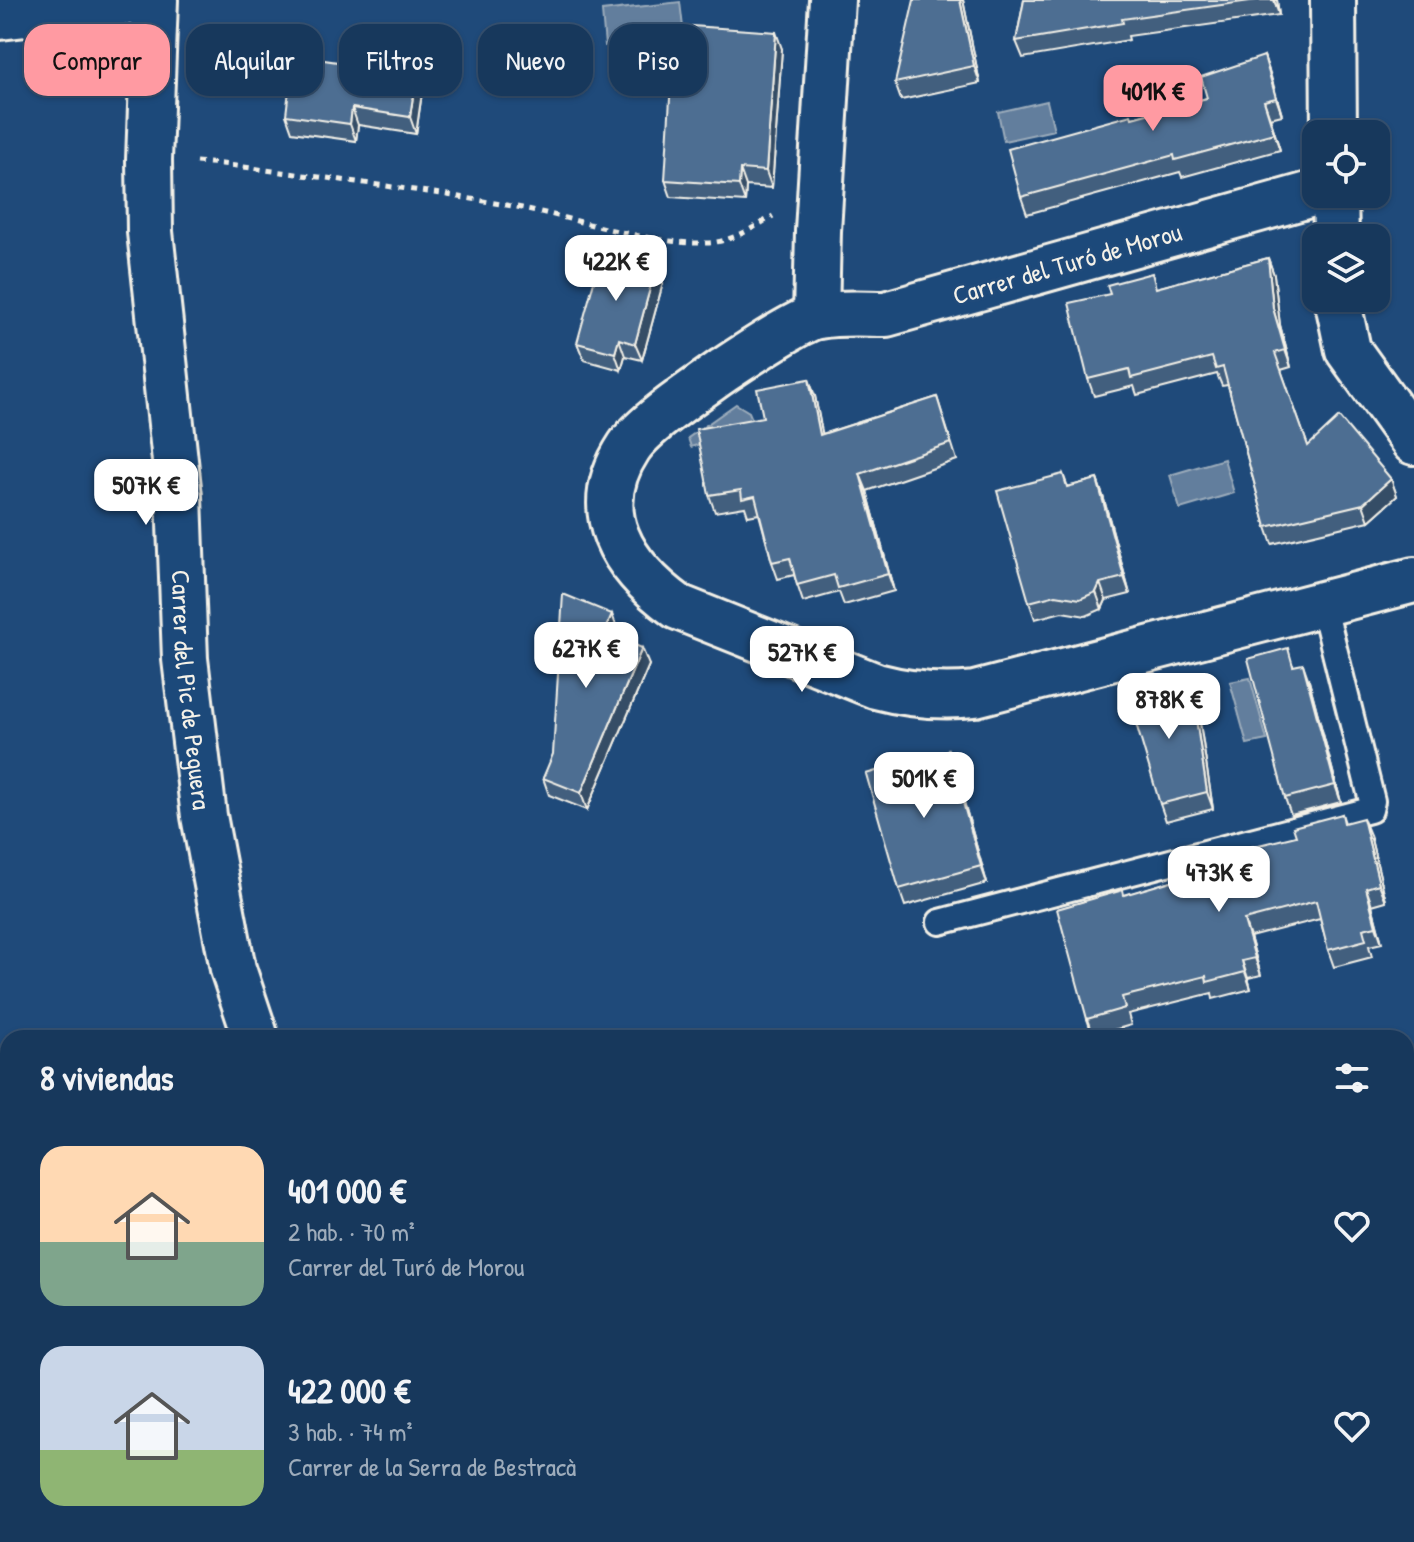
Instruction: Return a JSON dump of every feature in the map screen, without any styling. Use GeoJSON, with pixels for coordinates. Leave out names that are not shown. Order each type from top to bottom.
{"type":"FeatureCollection","features":[{"type":"Feature","properties":{"kind":"street"},"geometry":{"type":"LineString","coordinates":[[0,17],[147,0]]}},
{"type":"Feature","properties":{"kind":"street","name":"Carrer del Pic de Peguera"},"geometry":{"type":"LineString","coordinates":[[155,0],[149,160],[150,232],[179,497],[185,659],[202,800],[233,969],[253,1030]]}},
{"type":"Feature","properties":{"kind":"street"},"geometry":{"type":"LineString","coordinates":[[832,0],[816,316],[741,358],[666,413],[630,445],[615,476],[611,505],[614,530],[626,557],[650,587],[678,607],[876,686],[905,694],[941,697],[975,694],[1414,580]]}},
{"type":"Feature","properties":{"kind":"street"},"geometry":{"type":"LineString","coordinates":[[1333,0],[1334,120]]}},
{"type":"Feature","properties":{"kind":"street","name":"Carrer del Turó de Morou"},"geometry":{"type":"LineString","coordinates":[[816,316],[886,314],[1302,197]]}},
{"type":"Feature","properties":{"kind":"street"},"geometry":{"type":"LineString","coordinates":[[1340,312],[1348,350],[1414,442]]}},
{"type":"Feature","properties":{"kind":"lane"},"geometry":{"type":"LineString","coordinates":[[940,922],[1370,810],[1372,801],[1323,604]]}},
{"type":"Feature","properties":{"kind":"path"},"geometry":{"type":"LineString","coordinates":[[149,160],[222,164],[421,191],[523,209],[659,239],[705,243],[722,241],[753,229],[821,185]]}},
{"type":"Feature","properties":{"kind":"shaded area"},"geometry":{"type":"Polygon","coordinates":[[[680,2],[683,24],[609,24],[609,45],[605,46],[602,11],[680,2]]]}},
{"type":"Feature","properties":{"kind":"shaded area"},"geometry":{"type":"Polygon","coordinates":[[[1047,101],[1054,130],[1004,141],[998,112],[1047,101]]]}},
{"type":"Feature","properties":{"kind":"shaded area"},"geometry":{"type":"Polygon","coordinates":[[[736,404],[749,412],[752,419],[748,428],[691,447],[688,438],[736,404]]]}},
{"type":"Feature","properties":{"kind":"shaded area"},"geometry":{"type":"Polygon","coordinates":[[[1224,459],[1234,493],[1180,509],[1170,475],[1224,459]]]}},
{"type":"Feature","properties":{"kind":"shaded area"},"geometry":{"type":"Polygon","coordinates":[[[1250,678],[1267,740],[1247,744],[1230,682],[1250,678]]]}},
{"type":"Feature","properties":{"kind":"building"},"geometry":{"type":"Polygon","coordinates":[[[914,0],[960,0],[974,66],[895,83],[914,0]]]}},
{"type":"Feature","properties":{"kind":"building"},"geometry":{"type":"Polygon","coordinates":[[[1024,0],[1257,0],[1122,19],[1123,23],[1016,41],[1024,0]]]}},
{"type":"Feature","properties":{"kind":"building"},"geometry":{"type":"Polygon","coordinates":[[[707,27],[776,32],[766,171],[740,169],[739,185],[665,180],[670,96],[707,96],[707,27]]]}},
{"type":"Feature","properties":{"kind":"building"},"geometry":{"type":"Polygon","coordinates":[[[339,50],[339,96],[413,96],[410,117],[352,108],[350,124],[286,115],[288,96],[323,96],[323,60],[338,62],[339,50]]]}},
{"type":"Feature","properties":{"kind":"building"},"geometry":{"type":"Polygon","coordinates":[[[1264,56],[1276,98],[1264,101],[1274,133],[1175,160],[1174,155],[1021,197],[1008,149],[1207,98],[1201,77],[1264,56]]]}},
{"type":"Feature","properties":{"kind":"building"},"geometry":{"type":"Polygon","coordinates":[[[602,252],[656,266],[635,344],[619,339],[615,353],[577,343],[602,252]]]}},
{"type":"Feature","properties":{"kind":"building"},"geometry":{"type":"Polygon","coordinates":[[[1268,258],[1273,308],[1285,350],[1275,353],[1308,446],[1339,417],[1391,479],[1363,504],[1266,527],[1223,367],[1216,369],[1212,357],[1131,378],[1129,369],[1088,379],[1069,303],[1110,294],[1107,285],[1152,273],[1156,288],[1268,258]]]}},
{"type":"Feature","properties":{"kind":"building"},"geometry":{"type":"Polygon","coordinates":[[[809,379],[820,435],[937,397],[951,443],[860,474],[888,574],[838,588],[834,575],[797,585],[790,558],[772,562],[755,496],[742,499],[741,490],[709,495],[696,429],[763,417],[757,389],[809,379]]]}},
{"type":"Feature","properties":{"kind":"building"},"geometry":{"type":"Polygon","coordinates":[[[1063,474],[1067,487],[1097,479],[1124,577],[1100,583],[1096,592],[1080,599],[1056,595],[1029,602],[997,491],[1063,474]]]}},
{"type":"Feature","properties":{"kind":"building"},"geometry":{"type":"Polygon","coordinates":[[[563,594],[612,614],[604,632],[642,648],[581,793],[543,778],[553,754],[563,594]]]}},
{"type":"Feature","properties":{"kind":"building"},"geometry":{"type":"Polygon","coordinates":[[[1288,648],[1293,666],[1303,664],[1335,785],[1285,798],[1248,659],[1288,648]]]}},
{"type":"Feature","properties":{"kind":"building"},"geometry":{"type":"Polygon","coordinates":[[[1165,679],[1171,698],[1192,693],[1207,792],[1160,804],[1126,690],[1165,679]]]}},
{"type":"Feature","properties":{"kind":"building"},"geometry":{"type":"Polygon","coordinates":[[[948,750],[981,866],[899,889],[866,774],[948,750]]]}},
{"type":"Feature","properties":{"kind":"building"},"geometry":{"type":"Polygon","coordinates":[[[1342,814],[1344,823],[1363,818],[1379,884],[1366,888],[1376,926],[1363,929],[1366,940],[1328,950],[1316,901],[1244,920],[1255,958],[1242,961],[1245,972],[1207,982],[1206,976],[1122,997],[1125,1008],[1087,1019],[1057,909],[1123,890],[1124,895],[1229,864],[1226,853],[1296,836],[1293,827],[1342,814]]]}}]}
